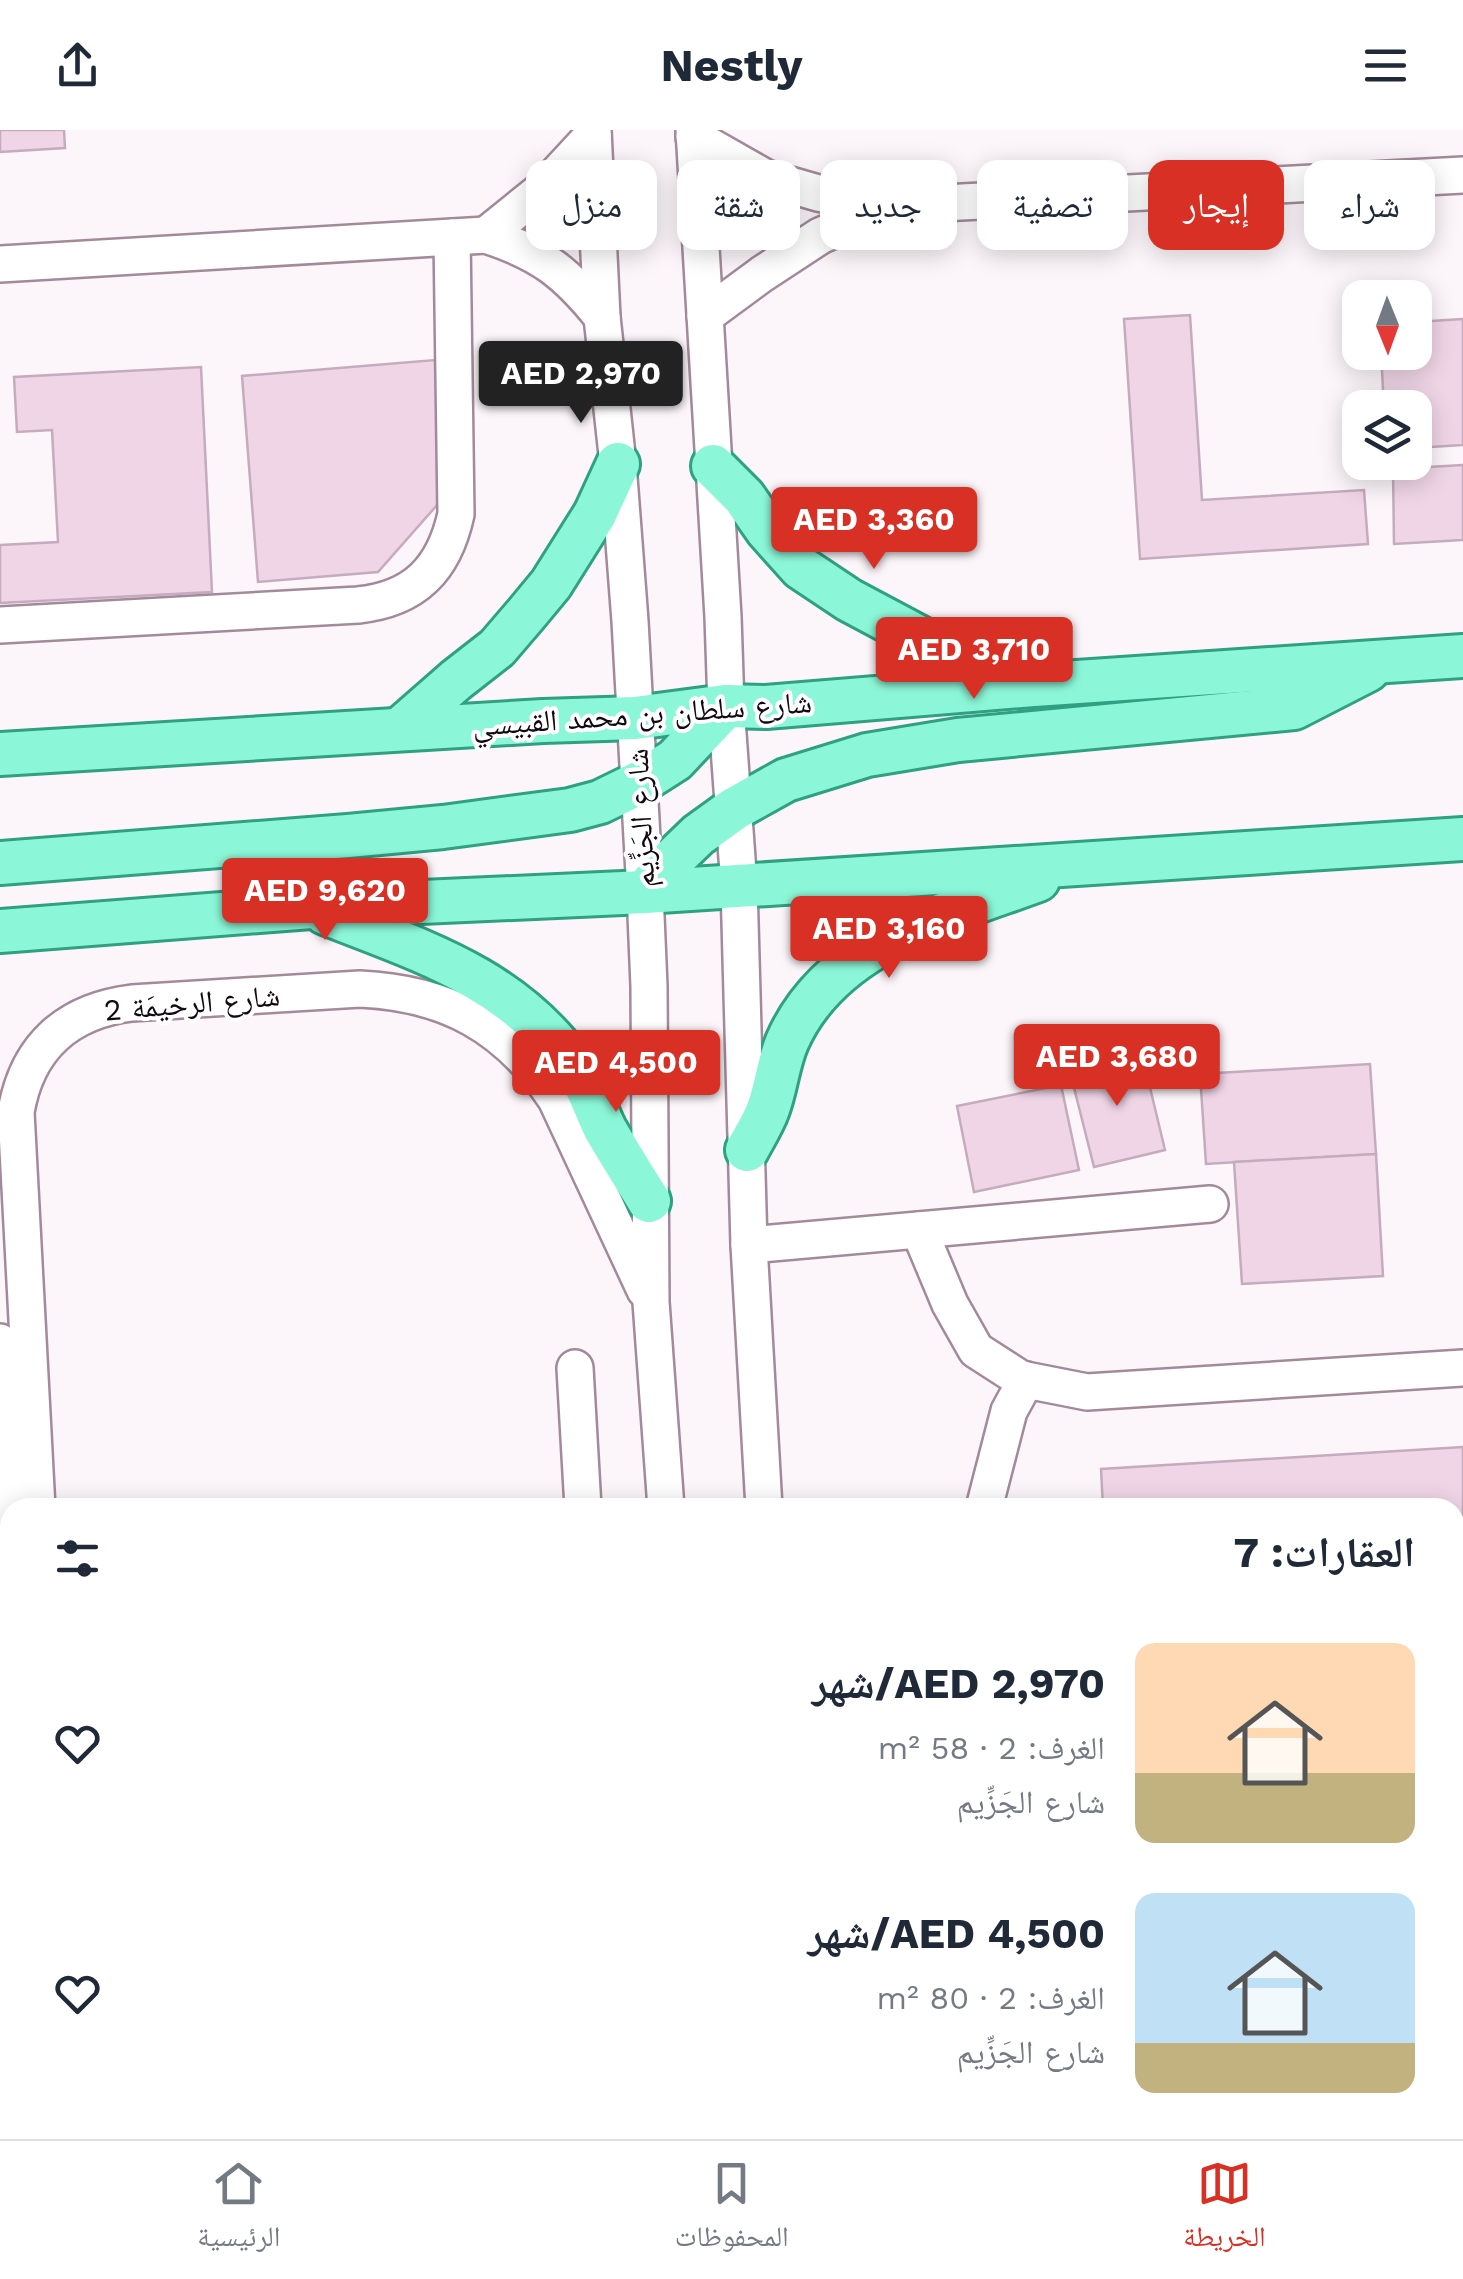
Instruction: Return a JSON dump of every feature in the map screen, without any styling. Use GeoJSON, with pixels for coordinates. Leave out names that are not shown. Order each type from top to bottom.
{"type":"FeatureCollection","features":[{"type":"Feature","properties":{"kind":"main road"},"geometry":{"type":"LineString","coordinates":[[400,729],[497,648],[551,584],[596,514],[618,464]]}},
{"type":"Feature","properties":{"kind":"main road"},"geometry":{"type":"LineString","coordinates":[[713,466],[744,497],[801,568],[848,600],[926,641],[1033,685]]}},
{"type":"Feature","properties":{"kind":"main road","name":"شارع سلطان بن محمد القبيسي"},"geometry":{"type":"LineString","coordinates":[[0,754],[635,718],[726,706],[766,707],[1463,656]]}},
{"type":"Feature","properties":{"kind":"main road"},"geometry":{"type":"LineString","coordinates":[[645,892],[698,835],[734,808],[786,780],[867,755],[958,740],[1294,708],[1385,661]]}},
{"type":"Feature","properties":{"kind":"main road"},"geometry":{"type":"LineString","coordinates":[[0,863],[348,836],[570,810],[600,802],[675,760],[726,706]]}},
{"type":"Feature","properties":{"kind":"main road"},"geometry":{"type":"LineString","coordinates":[[0,932],[311,907],[645,892],[1463,839]]}},
{"type":"Feature","properties":{"kind":"main road"},"geometry":{"type":"LineString","coordinates":[[747,1150],[767,1112],[787,1043],[805,1010],[828,981],[873,947],[920,924],[1083,863]]}},
{"type":"Feature","properties":{"kind":"main road"},"geometry":{"type":"LineString","coordinates":[[311,907],[435,956],[492,986],[531,1016],[576,1068],[604,1127],[648,1201]]}},
{"type":"Feature","properties":{"kind":"street"},"geometry":{"type":"LineString","coordinates":[[469,236],[543,189],[593,132]]}},
{"type":"Feature","properties":{"kind":"street","name":"شارع الجَزِّيم"},"geometry":{"type":"LineString","coordinates":[[593,132],[602,317],[618,464],[645,892],[651,1302],[665,1498]]}},
{"type":"Feature","properties":{"kind":"street"},"geometry":{"type":"LineString","coordinates":[[694,134],[766,178],[820,193]]}},
{"type":"Feature","properties":{"kind":"street"},"geometry":{"type":"LineString","coordinates":[[694,134],[739,886],[749,1245],[763,1498]]}},
{"type":"Feature","properties":{"kind":"street"},"geometry":{"type":"LineString","coordinates":[[957,202],[1463,175]]}},
{"type":"Feature","properties":{"kind":"street"},"geometry":{"type":"LineString","coordinates":[[0,624],[378,602],[416,585],[444,554],[456,514],[469,236]]}},
{"type":"Feature","properties":{"kind":"street"},"geometry":{"type":"LineString","coordinates":[[0,264],[469,236],[520,246],[552,264],[579,288],[602,317]]}},
{"type":"Feature","properties":{"kind":"street"},"geometry":{"type":"LineString","coordinates":[[705,316],[820,236]]}},
{"type":"Feature","properties":{"kind":"street"},"geometry":{"type":"LineString","coordinates":[[1420,842],[1463,860]]}},
{"type":"Feature","properties":{"kind":"street","name":"شارع الرخيمَة 2"},"geometry":{"type":"LineString","coordinates":[[37,1498],[16,1112],[27,1072],[52,1037],[70,1023],[110,1006],[360,990],[418,996],[473,1018],[520,1052],[556,1099],[651,1302]]}},
{"type":"Feature","properties":{"kind":"street"},"geometry":{"type":"LineString","coordinates":[[749,1245],[1210,1204]]}},
{"type":"Feature","properties":{"kind":"street"},"geometry":{"type":"LineString","coordinates":[[920,1230],[950,1304],[976,1350],[1026,1380],[1087,1392],[1463,1368]]}},
{"type":"Feature","properties":{"kind":"street"},"geometry":{"type":"LineString","coordinates":[[0,1342],[9,1498]]}},
{"type":"Feature","properties":{"kind":"street"},"geometry":{"type":"LineString","coordinates":[[574,1368],[582,1498]]}},
{"type":"Feature","properties":{"kind":"street"},"geometry":{"type":"LineString","coordinates":[[987,1498],[1009,1411],[1026,1380]]}},
{"type":"Feature","properties":{"kind":"building"},"geometry":{"type":"Polygon","coordinates":[[[0,130],[64,130],[65,148],[0,152],[0,130]]]}},
{"type":"Feature","properties":{"kind":"building"},"geometry":{"type":"Polygon","coordinates":[[[1190,315],[1202,500],[1364,490],[1368,544],[1140,559],[1124,319],[1190,315]]]}},
{"type":"Feature","properties":{"kind":"building"},"geometry":{"type":"Polygon","coordinates":[[[1463,319],[1463,445],[1432,447],[1432,390],[1383,390],[1382,370],[1432,370],[1432,321],[1463,319]]]}},
{"type":"Feature","properties":{"kind":"building"},"geometry":{"type":"Polygon","coordinates":[[[435,360],[445,496],[378,572],[258,582],[242,376],[435,360]]]}},
{"type":"Feature","properties":{"kind":"building"},"geometry":{"type":"Polygon","coordinates":[[[201,367],[212,592],[0,603],[0,545],[58,542],[52,430],[17,432],[14,377],[201,367]]]}},
{"type":"Feature","properties":{"kind":"building"},"geometry":{"type":"Polygon","coordinates":[[[1463,465],[1463,540],[1394,544],[1393,480],[1432,480],[1432,467],[1463,465]]]}},
{"type":"Feature","properties":{"kind":"building"},"geometry":{"type":"Polygon","coordinates":[[[1141,1050],[1165,1150],[1094,1167],[1069,1068],[1141,1050]]]}},
{"type":"Feature","properties":{"kind":"building"},"geometry":{"type":"Polygon","coordinates":[[[1370,1064],[1376,1154],[1206,1164],[1200,1074],[1370,1064]]]}},
{"type":"Feature","properties":{"kind":"building"},"geometry":{"type":"Polygon","coordinates":[[[1061,1085],[1079,1170],[974,1192],[957,1106],[1061,1085]]]}},
{"type":"Feature","properties":{"kind":"building"},"geometry":{"type":"Polygon","coordinates":[[[1376,1154],[1383,1276],[1242,1284],[1234,1162],[1376,1154]]]}},
{"type":"Feature","properties":{"kind":"building"},"geometry":{"type":"Polygon","coordinates":[[[1463,1447],[1463,1498],[1102,1498],[1101,1469],[1463,1447]]]}}]}
